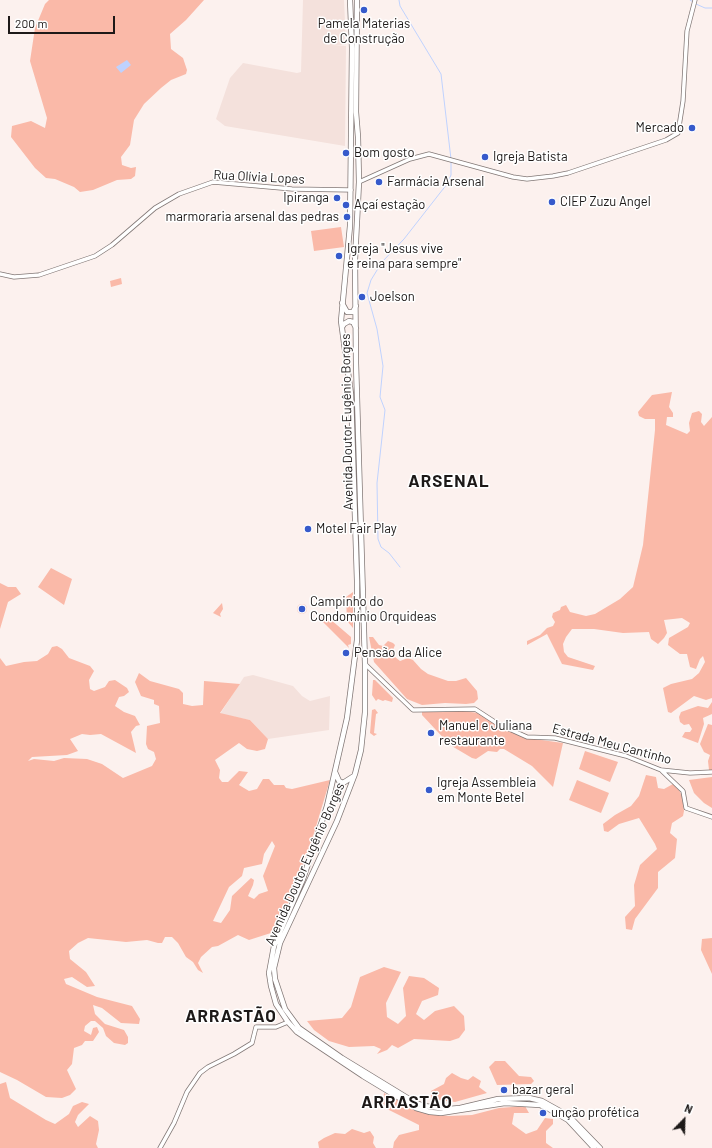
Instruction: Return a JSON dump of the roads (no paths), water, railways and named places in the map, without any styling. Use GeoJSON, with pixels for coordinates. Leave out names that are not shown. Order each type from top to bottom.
{"type":"FeatureCollection","features":[{"type":"Feature","properties":{"kind":"highway","name":"Avenida Doutor Eugênio Borges"},"geometry":{"type":"LineString","coordinates":[[350,0],[352,48],[351,190],[349,250],[342,303],[342,328],[352,409],[358,629],[352,687],[327,806],[307,867],[278,933],[270,960],[269,973],[276,1004],[288,1022],[308,1041],[416,1108],[441,1113],[505,1103],[527,1103],[540,1105],[568,1120],[594,1148]]}},
{"type":"Feature","properties":{"kind":"highway","name":"Avenida Doutor Eugênio Borges"},"geometry":{"type":"LineString","coordinates":[[358,0],[356,112],[358,137],[358,182],[355,260],[358,455],[365,664],[365,712],[361,750],[355,774],[334,827],[284,933],[276,958],[275,979],[279,994],[291,1019],[312,1038],[400,1094],[419,1104],[448,1109],[460,1108],[498,1099],[529,1098],[542,1101],[569,1116],[600,1148]]}},
{"type":"Feature","properties":{"kind":"highway"},"geometry":{"type":"LineString","coordinates":[[342,303],[346,310],[350,312],[353,312],[356,305]]}},
{"type":"Feature","properties":{"kind":"highway"},"geometry":{"type":"LineString","coordinates":[[342,328],[346,322],[351,322],[356,330]]}},
{"type":"Feature","properties":{"kind":"highway"},"geometry":{"type":"LineString","coordinates":[[335,772],[339,781],[343,783],[348,782],[355,774]]}},
{"type":"Feature","properties":{"kind":"street"},"geometry":{"type":"LineString","coordinates":[[358,182],[410,158],[429,154],[513,177],[527,178],[553,176],[568,173],[656,144],[678,133],[683,101],[687,31],[695,0]]}},
{"type":"Feature","properties":{"kind":"street","name":"Rua Olívia Lopes"},"geometry":{"type":"LineString","coordinates":[[0,274],[14,276],[39,275],[95,256],[112,245],[155,208],[179,194],[213,182],[292,189],[351,190]]}},
{"type":"Feature","properties":{"kind":"street","name":"Estrada Meu Cantinho"},"geometry":{"type":"LineString","coordinates":[[365,664],[413,710],[475,709],[518,734],[527,737],[555,738],[626,756],[661,770],[690,773],[712,772]]}},
{"type":"Feature","properties":{"kind":"street"},"geometry":{"type":"LineString","coordinates":[[661,770],[670,776],[683,791],[686,808],[712,817]]}},
{"type":"Feature","properties":{"kind":"street"},"geometry":{"type":"LineString","coordinates":[[160,1148],[174,1123],[186,1092],[195,1078],[208,1067],[252,1043],[256,1027],[276,1027],[288,1022]]}},
{"type":"Feature","properties":{"kind":"water"},"geometry":{"type":"Polygon","coordinates":[[[127,60],[131,65],[121,73],[116,67],[127,60]]]}},
{"type":"Feature","properties":{"kind":"waterway"},"geometry":{"type":"LineString","coordinates":[[399,0],[400,6],[441,74],[451,159]]}},
{"type":"Feature","properties":{"kind":"waterway"},"geometry":{"type":"LineString","coordinates":[[696,4],[705,8],[712,8]]}},
{"type":"Feature","properties":{"kind":"waterway"},"geometry":{"type":"LineString","coordinates":[[400,567],[389,553],[381,547],[378,539],[377,483],[385,410],[380,397],[383,366],[377,329],[367,293],[371,280],[382,262],[404,239],[447,184],[451,175],[451,162]]}},
{"type":"Feature","properties":{"kind":"place","name":"Pamela Materias de Construção"},"geometry":{"type":"Point","coordinates":[364,10]}},
{"type":"Feature","properties":{"kind":"place","name":"Mercado"},"geometry":{"type":"Point","coordinates":[692,128]}},
{"type":"Feature","properties":{"kind":"place","name":"Bom gosto"},"geometry":{"type":"Point","coordinates":[346,153]}},
{"type":"Feature","properties":{"kind":"place","name":"Igreja Batista"},"geometry":{"type":"Point","coordinates":[485,157]}},
{"type":"Feature","properties":{"kind":"place","name":"Farmácia Arsenal"},"geometry":{"type":"Point","coordinates":[379,182]}},
{"type":"Feature","properties":{"kind":"place","name":"Ipiranga"},"geometry":{"type":"Point","coordinates":[337,198]}},
{"type":"Feature","properties":{"kind":"place","name":"CIEP Zuzu Angel"},"geometry":{"type":"Point","coordinates":[552,202]}},
{"type":"Feature","properties":{"kind":"place","name":"Açaí estação"},"geometry":{"type":"Point","coordinates":[346,205]}},
{"type":"Feature","properties":{"kind":"place","name":"marmoraria arsenal das pedras"},"geometry":{"type":"Point","coordinates":[347,217]}},
{"type":"Feature","properties":{"kind":"place","name":"Igreja \"Jesus vive e reina para sempre\""},"geometry":{"type":"Point","coordinates":[339,256]}},
{"type":"Feature","properties":{"kind":"place","name":"Joelson"},"geometry":{"type":"Point","coordinates":[362,297]}},
{"type":"Feature","properties":{"kind":"place","name":"Motel Fair Play"},"geometry":{"type":"Point","coordinates":[308,529]}},
{"type":"Feature","properties":{"kind":"place","name":"Campinho do Condomínio Orquideas"},"geometry":{"type":"Point","coordinates":[302,609]}},
{"type":"Feature","properties":{"kind":"place","name":"Pensão da Alice"},"geometry":{"type":"Point","coordinates":[346,653]}},
{"type":"Feature","properties":{"kind":"place","name":"Manuel e Juliana restaurante"},"geometry":{"type":"Point","coordinates":[431,733]}},
{"type":"Feature","properties":{"kind":"place","name":"Igreja Assembleia em Monte Betel"},"geometry":{"type":"Point","coordinates":[429,790]}},
{"type":"Feature","properties":{"kind":"place","name":"bazar geral"},"geometry":{"type":"Point","coordinates":[504,1090]}},
{"type":"Feature","properties":{"kind":"place","name":"unção profética"},"geometry":{"type":"Point","coordinates":[543,1113]}},
{"type":"Feature","properties":{"kind":"district","name":"ARSENAL"},"geometry":{"type":"Point","coordinates":[449,481]}},
{"type":"Feature","properties":{"kind":"district","name":"ARRASTÃO"},"geometry":{"type":"Point","coordinates":[231,1016]}},
{"type":"Feature","properties":{"kind":"district","name":"ARRASTÃO"},"geometry":{"type":"Point","coordinates":[407,1102]}}]}
